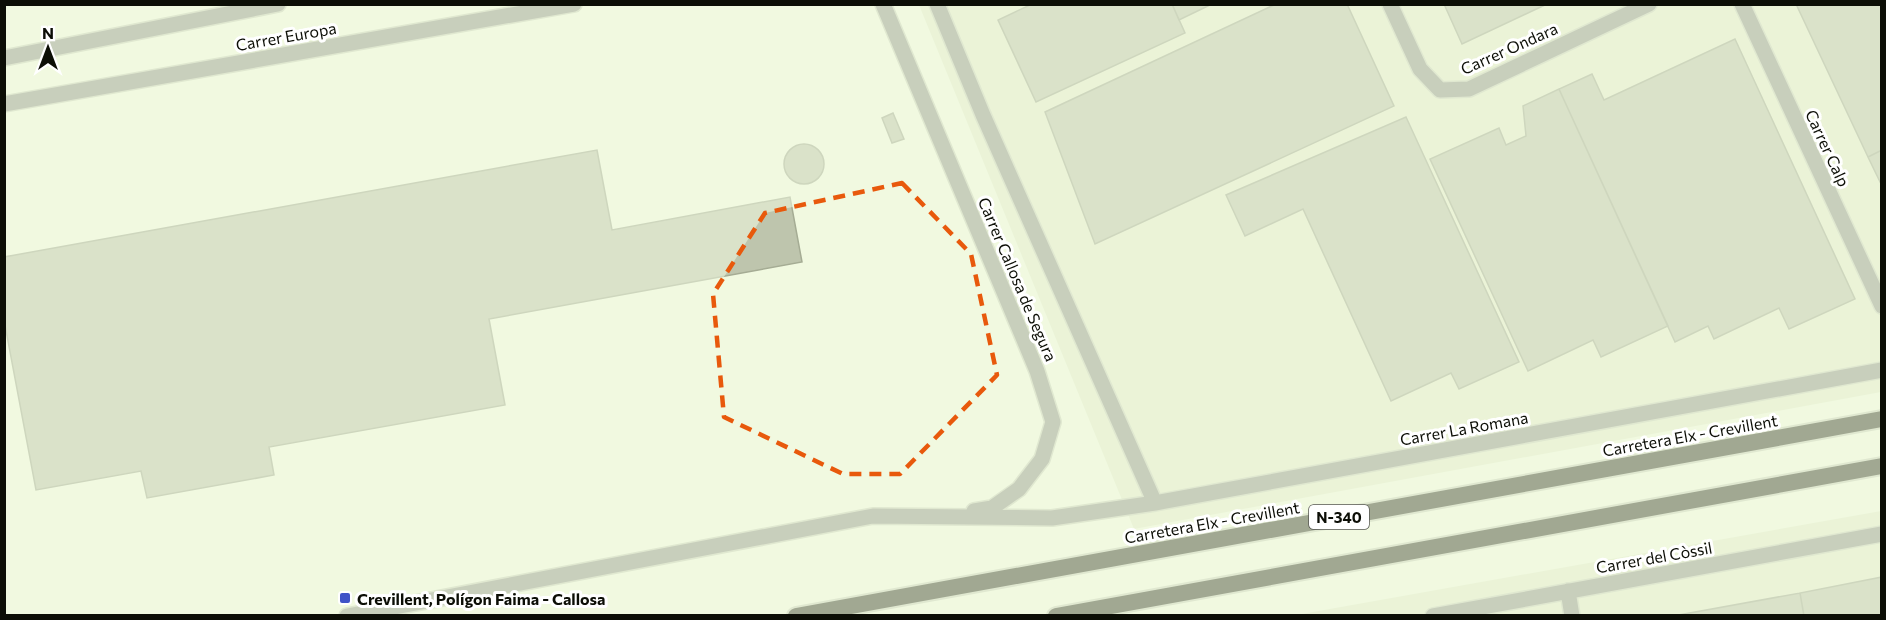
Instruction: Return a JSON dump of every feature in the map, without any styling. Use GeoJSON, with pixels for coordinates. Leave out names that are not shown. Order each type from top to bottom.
{"type":"FeatureCollection","features":[{"type":"Feature","properties":{"kind":"highway","name":"Carretera Elx - Crevillent"},"geometry":{"type":"LineString","coordinates":[[796,615],[1881,419]]}},
{"type":"Feature","properties":{"kind":"highway"},"geometry":{"type":"LineString","coordinates":[[1056,615],[1881,466]]}},
{"type":"Feature","properties":{"kind":"street","name":"Carrer Europa"},"geometry":{"type":"LineString","coordinates":[[4,58],[278,4]]}},
{"type":"Feature","properties":{"kind":"street","name":"Carrer Europa"},"geometry":{"type":"LineString","coordinates":[[4,104],[574,4]]}},
{"type":"Feature","properties":{"kind":"street","name":"Carrer Callosa de Segura"},"geometry":{"type":"LineString","coordinates":[[883,4],[1037,371],[1053,422],[1041,459],[1018,489],[992,508],[943,517]]}},
{"type":"Feature","properties":{"kind":"street","name":"Carrer Callosa de Segura"},"geometry":{"type":"LineString","coordinates":[[937,4],[983,115],[1155,503]]}},
{"type":"Feature","properties":{"kind":"street","name":"Carrer Ondara"},"geometry":{"type":"LineString","coordinates":[[1390,4],[1420,69],[1440,90],[1469,88],[1649,4]]}},
{"type":"Feature","properties":{"kind":"street","name":"Carrer Calp"},"geometry":{"type":"LineString","coordinates":[[1742,4],[1881,306]]}},
{"type":"Feature","properties":{"kind":"street","name":"Carrer La Romana"},"geometry":{"type":"LineString","coordinates":[[943,517],[1052,518],[1155,503],[1881,370]]}},
{"type":"Feature","properties":{"kind":"street"},"geometry":{"type":"LineString","coordinates":[[347,615],[873,516],[943,517]]}},
{"type":"Feature","properties":{"kind":"street","name":"Carrer del Còssil"},"geometry":{"type":"LineString","coordinates":[[1433,615],[1881,534]]}},
{"type":"Feature","properties":{"kind":"street"},"geometry":{"type":"LineString","coordinates":[[1568,591],[1572,615]]}},
{"type":"Feature","properties":{"kind":"highlighted area"},"geometry":{"type":"Polygon","coordinates":[[[902,183],[971,254],[997,375],[900,474],[843,474],[724,417],[713,294],[765,213],[902,183]]]}},
{"type":"Feature","properties":{"kind":"shaded area"},"geometry":{"type":"Polygon","coordinates":[[[919,5],[1881,5],[1881,392],[1134,529],[919,5]]]}},
{"type":"Feature","properties":{"kind":"shaded area"},"geometry":{"type":"Polygon","coordinates":[[[1881,511],[1881,615],[1296,615],[1881,511]]]}},
{"type":"Feature","properties":{"kind":"building"},"geometry":{"type":"Polygon","coordinates":[[[1032,4],[1172,4],[1185,33],[1036,102],[998,20],[1032,4]]]}},
{"type":"Feature","properties":{"kind":"building"},"geometry":{"type":"Polygon","coordinates":[[[1172,4],[1212,4],[1179,20],[1172,4]]]}},
{"type":"Feature","properties":{"kind":"building"},"geometry":{"type":"Polygon","coordinates":[[[1276,4],[1347,4],[1394,106],[1095,244],[1045,112],[1276,4]]]}},
{"type":"Feature","properties":{"kind":"building"},"geometry":{"type":"Polygon","coordinates":[[[1444,4],[1547,4],[1462,44],[1444,4]]]}},
{"type":"Feature","properties":{"kind":"building"},"geometry":{"type":"Polygon","coordinates":[[[1796,4],[1882,4],[1882,150],[1868,157],[1796,4]]]}},
{"type":"Feature","properties":{"kind":"building"},"geometry":{"type":"Polygon","coordinates":[[[1735,39],[1855,299],[1789,329],[1779,308],[1714,339],[1708,326],[1675,342],[1559,89],[1592,74],[1604,100],[1735,39]]]}},
{"type":"Feature","properties":{"kind":"building"},"geometry":{"type":"Polygon","coordinates":[[[1559,89],[1668,326],[1601,357],[1593,340],[1528,371],[1430,159],[1499,128],[1506,145],[1526,136],[1523,106],[1559,89]]]}},
{"type":"Feature","properties":{"kind":"building"},"geometry":{"type":"Polygon","coordinates":[[[893,113],[904,139],[892,143],[882,118],[893,113]]]}},
{"type":"Feature","properties":{"kind":"building"},"geometry":{"type":"Polygon","coordinates":[[[1406,117],[1519,362],[1459,389],[1451,373],[1391,401],[1303,209],[1245,236],[1226,195],[1406,117]]]}},
{"type":"Feature","properties":{"kind":"building"},"geometry":{"type":"Polygon","coordinates":[[[804,144],[812,145],[818,150],[823,156],[823,172],[818,178],[812,183],[804,184],[796,183],[790,178],[785,172],[784,164],[785,156],[790,150],[796,145],[804,144]]]}},
{"type":"Feature","properties":{"kind":"building"},"geometry":{"type":"Polygon","coordinates":[[[597,150],[612,230],[790,197],[802,262],[489,319],[505,405],[269,447],[274,475],[147,498],[141,471],[36,490],[4,320],[4,257],[597,150]]]}},
{"type":"Feature","properties":{"kind":"building"},"geometry":{"type":"Polygon","coordinates":[[[1882,150],[1882,186],[1868,157],[1882,150]]]}},
{"type":"Feature","properties":{"kind":"building"},"geometry":{"type":"Polygon","coordinates":[[[1882,577],[1882,616],[1804,616],[1800,593],[1882,577]]]}},
{"type":"Feature","properties":{"kind":"building"},"geometry":{"type":"Polygon","coordinates":[[[1800,593],[1804,616],[1673,616],[1800,593]]]}},
{"type":"Feature","properties":{"kind":"place","name":"Crevillent, Polígon Faima - Callosa"},"geometry":{"type":"Point","coordinates":[345,598]}}]}
